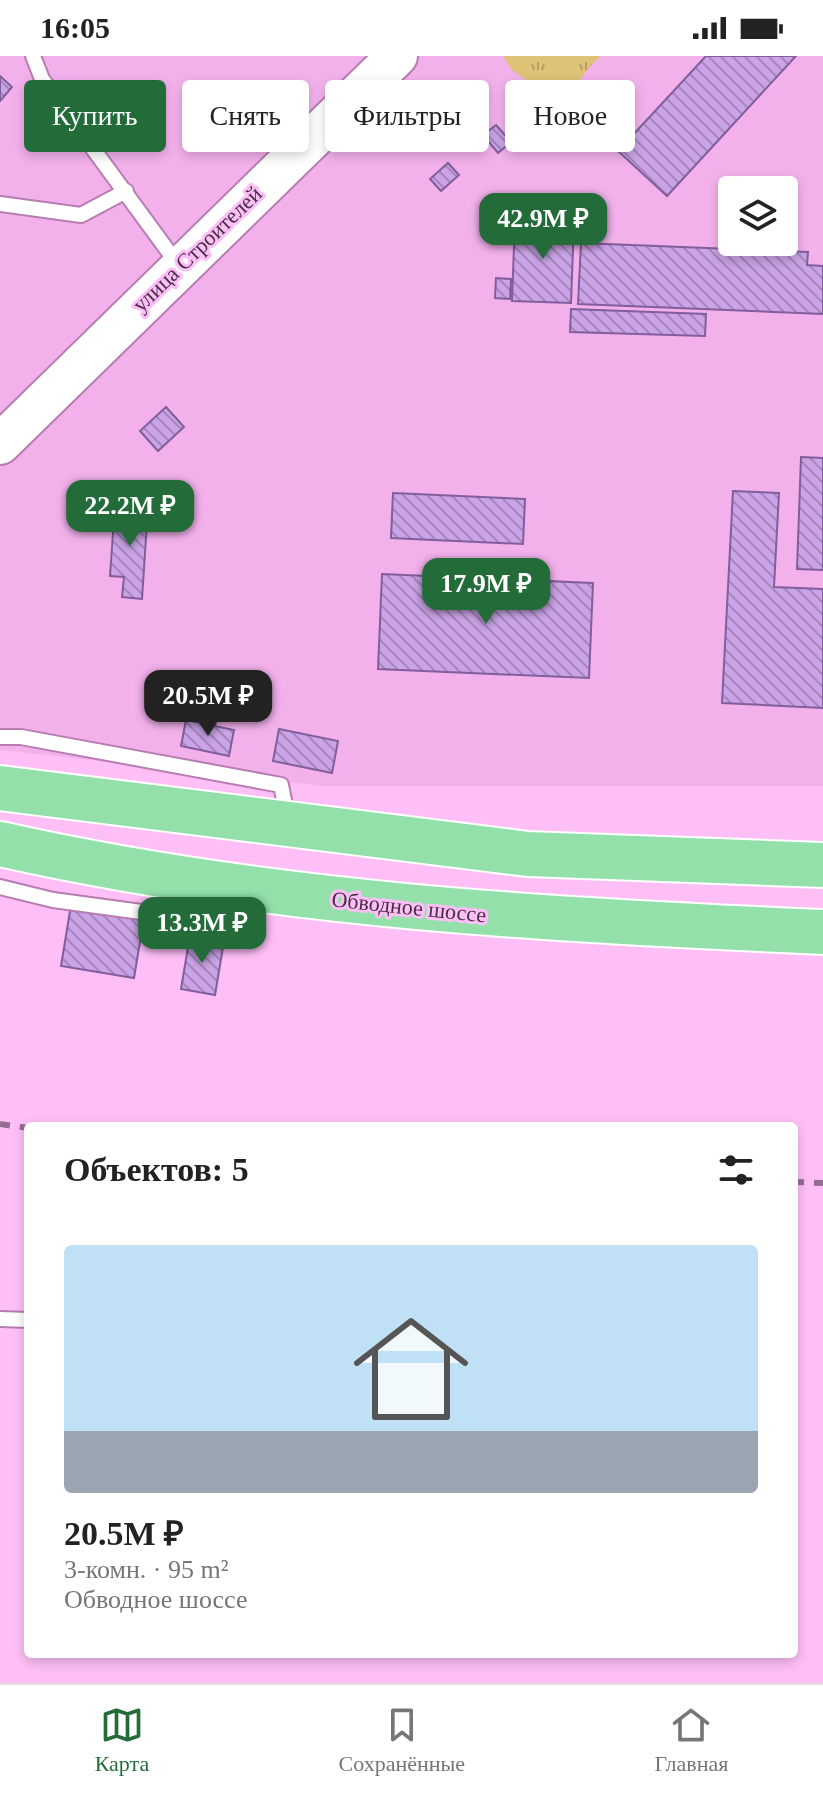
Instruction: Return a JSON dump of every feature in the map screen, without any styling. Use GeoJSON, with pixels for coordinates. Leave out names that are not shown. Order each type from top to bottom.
{"type":"FeatureCollection","features":[{"type":"Feature","properties":{"kind":"main road","name":"улица Строителей"},"geometry":{"type":"LineString","coordinates":[[0,444],[397,56]]}},
{"type":"Feature","properties":{"kind":"main road"},"geometry":{"type":"LineString","coordinates":[[0,788],[528,854],[823,865]]}},
{"type":"Feature","properties":{"kind":"main road","name":"Обводное шоссе"},"geometry":{"type":"LineString","coordinates":[[0,844],[235,886],[355,903],[563,921],[823,932]]}},
{"type":"Feature","properties":{"kind":"lane"},"geometry":{"type":"LineString","coordinates":[[33,56],[42,79],[179,266]]}},
{"type":"Feature","properties":{"kind":"lane"},"geometry":{"type":"LineString","coordinates":[[0,204],[81,215],[126,191]]}},
{"type":"Feature","properties":{"kind":"lane"},"geometry":{"type":"LineString","coordinates":[[0,737],[21,737],[281,785],[289,824]]}},
{"type":"Feature","properties":{"kind":"lane"},"geometry":{"type":"LineString","coordinates":[[0,887],[53,900],[156,914],[235,886]]}},
{"type":"Feature","properties":{"kind":"lane"},"geometry":{"type":"LineString","coordinates":[[0,1319],[24,1320]]}},
{"type":"Feature","properties":{"kind":"shaded area"},"geometry":{"type":"Polygon","coordinates":[[[0,56],[823,56],[823,786],[325,786],[0,750],[0,56]]]}},
{"type":"Feature","properties":{"kind":"green space"},"geometry":{"type":"Polygon","coordinates":[[[503,56],[601,56],[579,80],[526,80],[512,70],[503,56]]]}},
{"type":"Feature","properties":{"kind":"building"},"geometry":{"type":"Polygon","coordinates":[[[706,56],[796,56],[667,196],[619,152],[635,152],[635,133],[706,56]]]}},
{"type":"Feature","properties":{"kind":"building"},"geometry":{"type":"Polygon","coordinates":[[[0,76],[12,87],[0,101],[0,76]]]}},
{"type":"Feature","properties":{"kind":"building"},"geometry":{"type":"Polygon","coordinates":[[[496,125],[505,135],[505,147],[498,153],[489,142],[489,130],[496,125]]]}},
{"type":"Feature","properties":{"kind":"building"},"geometry":{"type":"Polygon","coordinates":[[[448,163],[459,175],[441,191],[430,179],[448,163]]]}},
{"type":"Feature","properties":{"kind":"building"},"geometry":{"type":"Polygon","coordinates":[[[515,219],[574,222],[571,303],[512,301],[515,219]]]}},
{"type":"Feature","properties":{"kind":"building"},"geometry":{"type":"Polygon","coordinates":[[[581,243],[718,248],[718,256],[798,256],[798,252],[808,252],[807,265],[823,266],[823,314],[578,304],[581,243]]]}},
{"type":"Feature","properties":{"kind":"building"},"geometry":{"type":"Polygon","coordinates":[[[496,278],[511,279],[510,299],[495,298],[496,278]]]}},
{"type":"Feature","properties":{"kind":"building"},"geometry":{"type":"Polygon","coordinates":[[[571,309],[706,314],[705,336],[570,332],[571,309]]]}},
{"type":"Feature","properties":{"kind":"building"},"geometry":{"type":"Polygon","coordinates":[[[166,407],[184,427],[158,451],[140,431],[166,407]]]}},
{"type":"Feature","properties":{"kind":"building"},"geometry":{"type":"Polygon","coordinates":[[[801,457],[823,458],[823,570],[797,569],[801,457]]]}},
{"type":"Feature","properties":{"kind":"building"},"geometry":{"type":"Polygon","coordinates":[[[733,491],[779,493],[774,587],[823,589],[823,708],[722,703],[733,491]]]}},
{"type":"Feature","properties":{"kind":"building"},"geometry":{"type":"Polygon","coordinates":[[[393,493],[525,499],[523,544],[391,538],[393,493]]]}},
{"type":"Feature","properties":{"kind":"building"},"geometry":{"type":"Polygon","coordinates":[[[115,504],[148,507],[142,599],[122,597],[124,577],[110,576],[115,504]]]}},
{"type":"Feature","properties":{"kind":"building"},"geometry":{"type":"Polygon","coordinates":[[[382,574],[593,583],[589,678],[378,669],[382,574]]]}},
{"type":"Feature","properties":{"kind":"building"},"geometry":{"type":"Polygon","coordinates":[[[186,720],[234,730],[229,756],[181,746],[186,720]]]}},
{"type":"Feature","properties":{"kind":"building"},"geometry":{"type":"Polygon","coordinates":[[[279,729],[338,741],[332,773],[273,761],[279,729]]]}},
{"type":"Feature","properties":{"kind":"building"},"geometry":{"type":"Polygon","coordinates":[[[71,905],[144,918],[134,978],[61,966],[71,905]]]}},
{"type":"Feature","properties":{"kind":"building"},"geometry":{"type":"Polygon","coordinates":[[[190,935],[224,941],[215,995],[181,989],[190,935]]]}},
{"type":"Feature","properties":{"kind":"railway"},"geometry":{"type":"LineString","coordinates":[[0,1124],[24,1127]]}},
{"type":"Feature","properties":{"kind":"railway"},"geometry":{"type":"LineString","coordinates":[[798,1182],[823,1183]]}}]}
